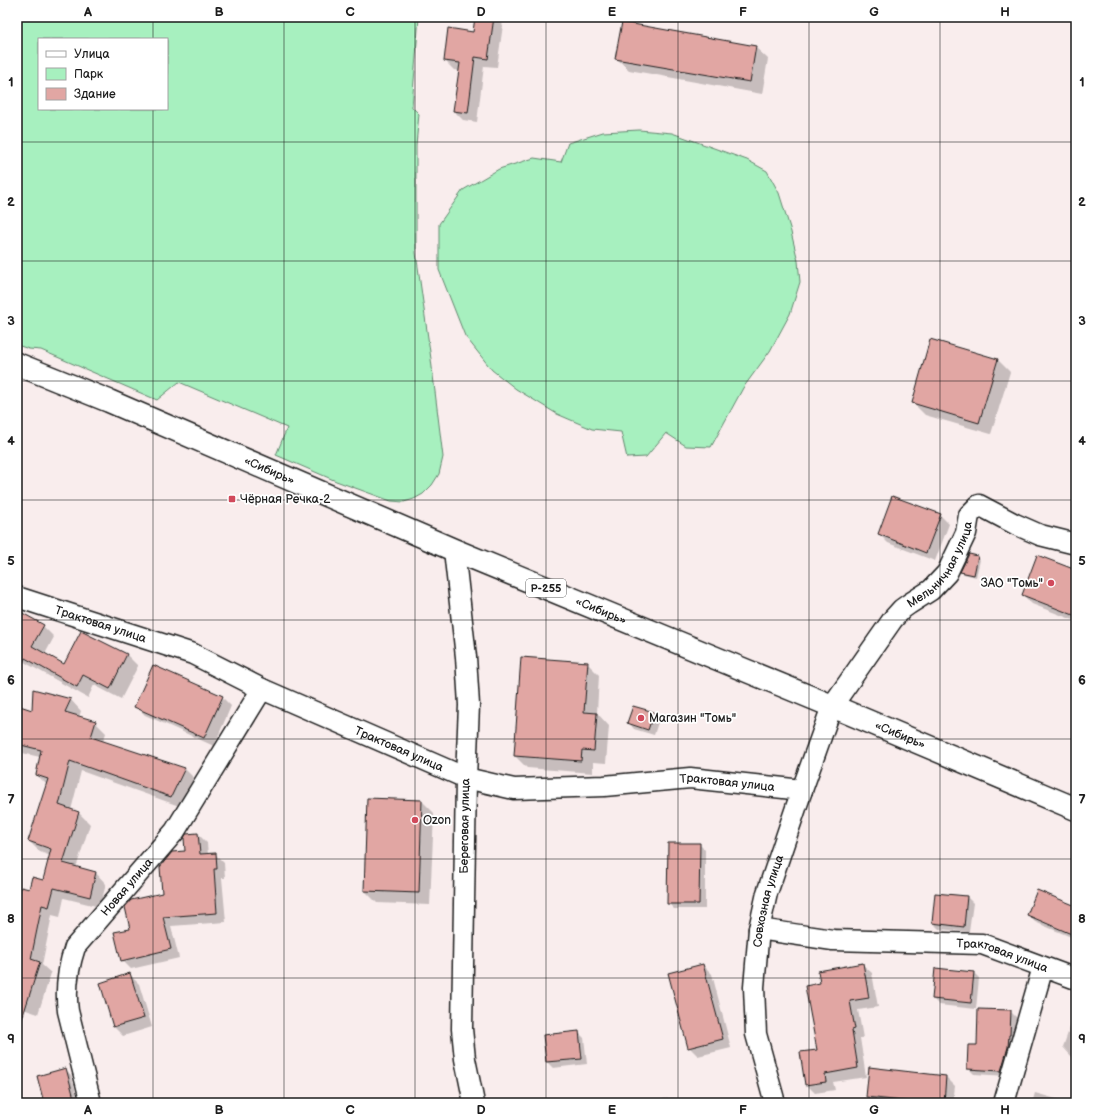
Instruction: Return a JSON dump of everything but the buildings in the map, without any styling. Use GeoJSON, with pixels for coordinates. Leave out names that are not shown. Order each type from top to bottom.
{"type":"FeatureCollection","features":[{"type":"Feature","properties":{"kind":"highway","name":"«Сибирь»"},"geometry":{"type":"LineString","coordinates":[[17,364],[454,550],[832,706],[1076,809]]}},
{"type":"Feature","properties":{"kind":"street","name":"Мельничная улица"},"geometry":{"type":"LineString","coordinates":[[832,706],[897,614],[909,604],[931,590],[947,573],[966,533],[969,515],[979,505],[1040,535],[1076,544]]}},
{"type":"Feature","properties":{"kind":"street","name":"Береговая улица"},"geometry":{"type":"LineString","coordinates":[[454,550],[466,657],[469,705],[466,778],[462,1029],[465,1059],[474,1103]]}},
{"type":"Feature","properties":{"kind":"street","name":"Трактовая улица"},"geometry":{"type":"LineString","coordinates":[[17,597],[193,654],[262,689],[466,778],[514,789],[604,786],[690,778],[802,790]]}},
{"type":"Feature","properties":{"kind":"street","name":"Новая улица"},"geometry":{"type":"LineString","coordinates":[[91,1103],[66,997],[70,962],[75,947],[175,831],[262,689]]}},
{"type":"Feature","properties":{"kind":"street","name":"Совхозная улица"},"geometry":{"type":"LineString","coordinates":[[775,1103],[756,1034],[754,987],[758,929],[767,894],[832,706]]}},
{"type":"Feature","properties":{"kind":"street","name":"Трактовая улица"},"geometry":{"type":"LineString","coordinates":[[758,929],[833,940],[982,944],[1076,979]]}},
{"type":"Feature","properties":{"kind":"street"},"geometry":{"type":"LineString","coordinates":[[1004,1103],[1043,966]]}},
{"type":"Feature","properties":{"kind":"green space"},"geometry":{"type":"Polygon","coordinates":[[[17,17],[419,17],[412,107],[419,114],[416,145],[416,253],[443,457],[439,474],[432,485],[423,494],[404,502],[391,501],[336,481],[276,455],[287,428],[179,382],[157,400],[41,350],[29,349],[17,345],[17,17]]]}},
{"type":"Feature","properties":{"kind":"green space"},"geometry":{"type":"Polygon","coordinates":[[[639,130],[672,133],[747,160],[767,171],[779,193],[790,228],[798,261],[800,282],[790,314],[770,351],[743,388],[711,447],[686,446],[666,433],[646,457],[627,458],[621,432],[592,429],[557,414],[516,389],[492,370],[465,336],[439,270],[439,224],[463,190],[499,169],[534,158],[561,162],[568,143],[603,132],[639,130]]]}},
{"type":"Feature","properties":{"kind":"place","name":"Чёрная Речка-2"},"geometry":{"type":"Point","coordinates":[232,499]}},
{"type":"Feature","properties":{"kind":"place","name":"ЗАО \"Томь\""},"geometry":{"type":"Point","coordinates":[1051,583]}},
{"type":"Feature","properties":{"kind":"place","name":"Магазин \"Томь\""},"geometry":{"type":"Point","coordinates":[641,718]}},
{"type":"Feature","properties":{"kind":"place","name":"Ozon"},"geometry":{"type":"Point","coordinates":[415,820]}}]}
